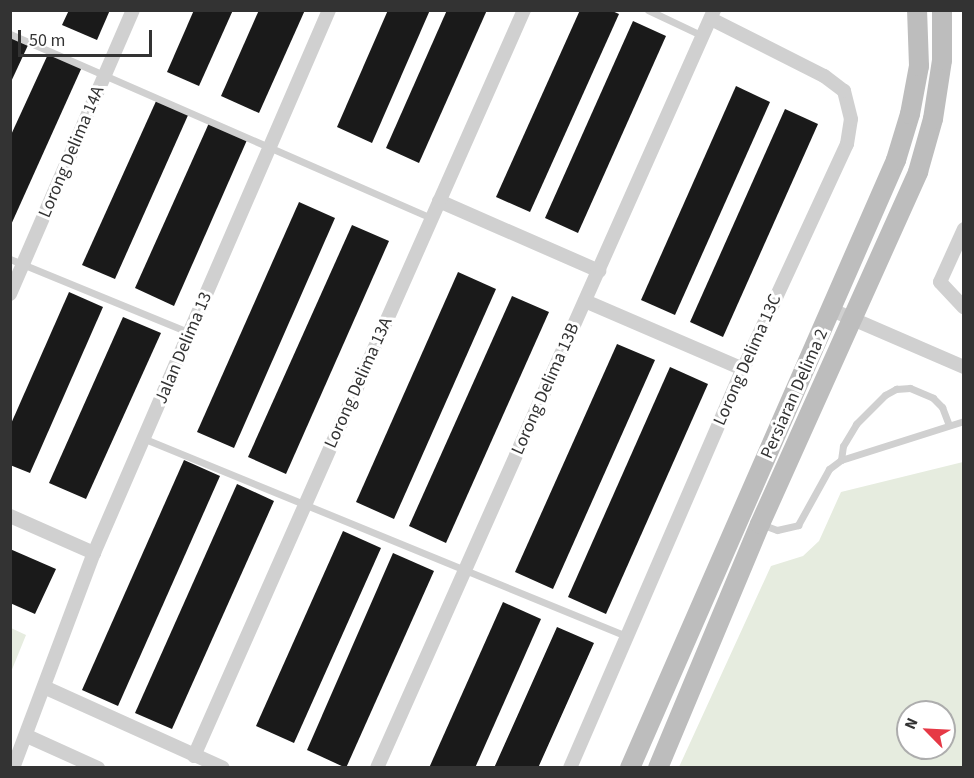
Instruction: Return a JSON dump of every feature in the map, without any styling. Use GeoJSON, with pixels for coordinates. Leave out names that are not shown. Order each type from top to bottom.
{"type":"FeatureCollection","features":[{"type":"Feature","properties":{"kind":"street","name":"Lorong Delima 14A"},"geometry":{"type":"LineString","coordinates":[[10,294],[17,262],[105,77],[134,10]]}},
{"type":"Feature","properties":{"kind":"street","name":"Jalan Delima 13"},"geometry":{"type":"LineString","coordinates":[[27,736],[94,553],[329,10]]}},
{"type":"Feature","properties":{"kind":"street","name":"Lorong Delima 13A"},"geometry":{"type":"LineString","coordinates":[[194,756],[524,10]]}},
{"type":"Feature","properties":{"kind":"street","name":"Persiaran Delima 2"},"geometry":{"type":"LineString","coordinates":[[630,768],[896,160],[910,114],[919,66],[917,10]]}},
{"type":"Feature","properties":{"kind":"street","name":"Persiaran Delima 2"},"geometry":{"type":"LineString","coordinates":[[658,768],[760,524],[921,161],[933,119],[938,84],[942,10]]}},
{"type":"Feature","properties":{"kind":"street","name":"Lorong Delima 13B"},"geometry":{"type":"LineString","coordinates":[[377,768],[712,15]]}},
{"type":"Feature","properties":{"kind":"street","name":"Lorong Delima 13C"},"geometry":{"type":"LineString","coordinates":[[570,768],[743,369],[847,144],[852,119],[844,91],[824,76],[712,15]]}},
{"type":"Feature","properties":{"kind":"street"},"geometry":{"type":"LineString","coordinates":[[439,201],[599,271]]}},
{"type":"Feature","properties":{"kind":"street"},"geometry":{"type":"LineString","coordinates":[[963,229],[940,282],[963,308]]}},
{"type":"Feature","properties":{"kind":"street"},"geometry":{"type":"LineString","coordinates":[[585,301],[743,369]]}},
{"type":"Feature","properties":{"kind":"street"},"geometry":{"type":"LineString","coordinates":[[832,309],[963,367]]}},
{"type":"Feature","properties":{"kind":"street"},"geometry":{"type":"LineString","coordinates":[[10,516],[94,553]]}},
{"type":"Feature","properties":{"kind":"street"},"geometry":{"type":"LineString","coordinates":[[44,687],[223,768]]}},
{"type":"Feature","properties":{"kind":"street"},"geometry":{"type":"LineString","coordinates":[[13,768],[27,736],[98,768]]}},
{"type":"Feature","properties":{"kind":"lane"},"geometry":{"type":"LineString","coordinates":[[648,10],[703,36]]}},
{"type":"Feature","properties":{"kind":"lane"},"geometry":{"type":"LineString","coordinates":[[10,34],[432,218]]}},
{"type":"Feature","properties":{"kind":"lane"},"geometry":{"type":"LineString","coordinates":[[17,262],[190,333]]}},
{"type":"Feature","properties":{"kind":"lane"},"geometry":{"type":"LineString","coordinates":[[841,460],[843,446],[856,424],[885,394],[896,388],[910,388],[933,398],[942,407],[949,425]]}},
{"type":"Feature","properties":{"kind":"lane"},"geometry":{"type":"LineString","coordinates":[[760,524],[777,530],[798,525],[829,469],[841,460],[963,421]]}},
{"type":"Feature","properties":{"kind":"lane"},"geometry":{"type":"LineString","coordinates":[[145,439],[626,636]]}},
{"type":"Feature","properties":{"kind":"shaded area"},"geometry":{"type":"Polygon","coordinates":[[[963,462],[963,767],[679,767],[771,566],[803,556],[819,541],[841,492],[963,462]]]}},
{"type":"Feature","properties":{"kind":"shaded area"},"geometry":{"type":"Polygon","coordinates":[[[11,628],[26,635],[11,672],[11,628]]]}},
{"type":"Feature","properties":{"kind":"building"},"geometry":{"type":"Polygon","coordinates":[[[69,10],[110,10],[97,40],[62,25],[69,10]]]}},
{"type":"Feature","properties":{"kind":"building"},"geometry":{"type":"Polygon","coordinates":[[[194,10],[233,10],[199,86],[167,72],[194,10]]]}},
{"type":"Feature","properties":{"kind":"building"},"geometry":{"type":"Polygon","coordinates":[[[259,10],[305,10],[259,113],[221,96],[259,10]]]}},
{"type":"Feature","properties":{"kind":"building"},"geometry":{"type":"Polygon","coordinates":[[[388,10],[430,10],[372,143],[337,127],[388,10]]]}},
{"type":"Feature","properties":{"kind":"building"},"geometry":{"type":"Polygon","coordinates":[[[447,10],[487,10],[419,163],[386,148],[447,10]]]}},
{"type":"Feature","properties":{"kind":"building"},"geometry":{"type":"Polygon","coordinates":[[[580,10],[610,10],[619,14],[530,212],[496,197],[580,10]]]}},
{"type":"Feature","properties":{"kind":"building"},"geometry":{"type":"Polygon","coordinates":[[[633,21],[666,36],[578,233],[545,218],[633,21]]]}},
{"type":"Feature","properties":{"kind":"building"},"geometry":{"type":"Polygon","coordinates":[[[10,35],[29,43],[10,84],[10,35]]]}},
{"type":"Feature","properties":{"kind":"building"},"geometry":{"type":"Polygon","coordinates":[[[49,52],[82,67],[10,227],[10,137],[49,52]]]}},
{"type":"Feature","properties":{"kind":"building"},"geometry":{"type":"Polygon","coordinates":[[[736,86],[770,102],[675,315],[641,300],[736,86]]]}},
{"type":"Feature","properties":{"kind":"building"},"geometry":{"type":"Polygon","coordinates":[[[157,99],[189,113],[115,279],[82,265],[157,99]]]}},
{"type":"Feature","properties":{"kind":"building"},"geometry":{"type":"Polygon","coordinates":[[[785,109],[818,124],[723,337],[690,322],[785,109]]]}},
{"type":"Feature","properties":{"kind":"building"},"geometry":{"type":"Polygon","coordinates":[[[209,123],[247,140],[174,306],[135,288],[209,123]]]}},
{"type":"Feature","properties":{"kind":"building"},"geometry":{"type":"Polygon","coordinates":[[[299,202],[335,218],[234,448],[197,432],[299,202]]]}},
{"type":"Feature","properties":{"kind":"building"},"geometry":{"type":"Polygon","coordinates":[[[352,225],[389,241],[286,474],[248,457],[352,225]]]}},
{"type":"Feature","properties":{"kind":"building"},"geometry":{"type":"Polygon","coordinates":[[[458,272],[496,289],[394,519],[356,502],[458,272]]]}},
{"type":"Feature","properties":{"kind":"building"},"geometry":{"type":"Polygon","coordinates":[[[69,292],[103,307],[30,473],[10,465],[10,426],[69,292]]]}},
{"type":"Feature","properties":{"kind":"building"},"geometry":{"type":"Polygon","coordinates":[[[512,296],[549,312],[446,543],[409,526],[512,296]]]}},
{"type":"Feature","properties":{"kind":"building"},"geometry":{"type":"Polygon","coordinates":[[[123,317],[161,333],[86,499],[49,483],[123,317]]]}},
{"type":"Feature","properties":{"kind":"building"},"geometry":{"type":"Polygon","coordinates":[[[617,344],[655,360],[553,589],[515,572],[617,344]]]}},
{"type":"Feature","properties":{"kind":"building"},"geometry":{"type":"Polygon","coordinates":[[[670,367],[708,384],[606,614],[568,597],[670,367]]]}},
{"type":"Feature","properties":{"kind":"building"},"geometry":{"type":"Polygon","coordinates":[[[184,460],[220,476],[118,706],[82,690],[184,460]]]}},
{"type":"Feature","properties":{"kind":"building"},"geometry":{"type":"Polygon","coordinates":[[[237,484],[274,501],[172,729],[135,713],[237,484]]]}},
{"type":"Feature","properties":{"kind":"building"},"geometry":{"type":"Polygon","coordinates":[[[343,531],[381,548],[294,743],[256,726],[343,531]]]}},
{"type":"Feature","properties":{"kind":"building"},"geometry":{"type":"Polygon","coordinates":[[[10,549],[56,569],[35,614],[10,603],[10,549]]]}},
{"type":"Feature","properties":{"kind":"building"},"geometry":{"type":"Polygon","coordinates":[[[393,553],[434,571],[346,768],[307,750],[393,553]]]}},
{"type":"Feature","properties":{"kind":"building"},"geometry":{"type":"Polygon","coordinates":[[[503,602],[541,619],[475,768],[429,768],[503,602]]]}},
{"type":"Feature","properties":{"kind":"building"},"geometry":{"type":"Polygon","coordinates":[[[557,627],[594,643],[538,768],[494,768],[557,627]]]}}]}
